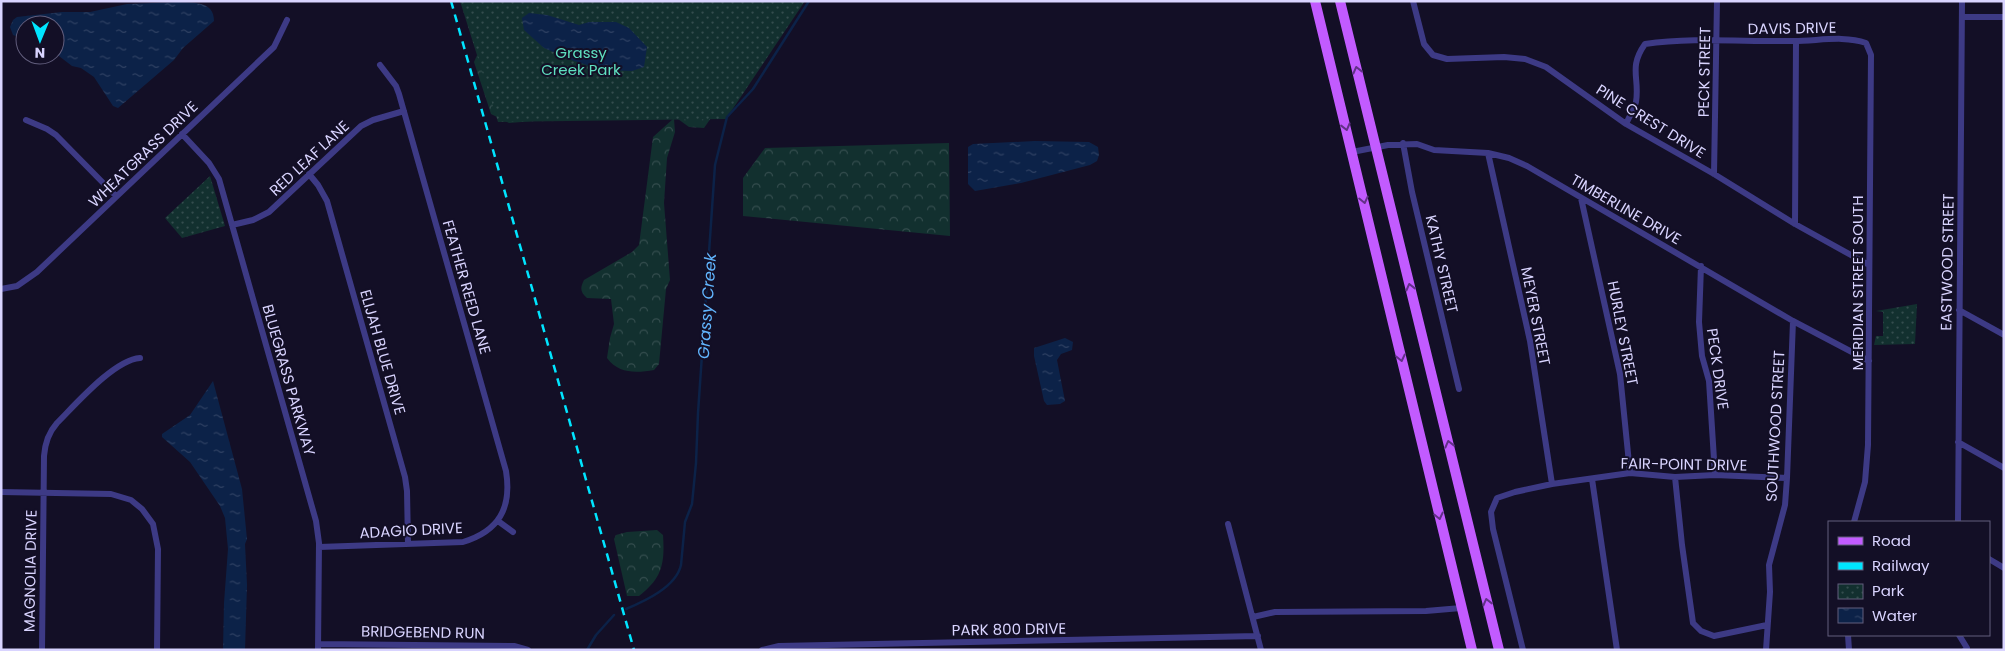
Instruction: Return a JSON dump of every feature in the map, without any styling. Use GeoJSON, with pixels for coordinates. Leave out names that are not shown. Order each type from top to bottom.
{"type":"FeatureCollection","features":[{"type":"Feature","properties":{"kind":"main road"},"geometry":{"type":"LineString","coordinates":[[1314,1],[1472,650]]}},
{"type":"Feature","properties":{"kind":"main road"},"geometry":{"type":"LineString","coordinates":[[1340,1],[1499,650]]}},
{"type":"Feature","properties":{"kind":"street","name":"PINE CREST DRIVE"},"geometry":{"type":"LineString","coordinates":[[1412,1],[1424,44],[1433,55],[1447,59],[1504,57],[1525,59],[1546,67],[1626,124],[1714,174],[1795,224],[1869,265]]}},
{"type":"Feature","properties":{"kind":"street","name":"PECK STREET"},"geometry":{"type":"LineString","coordinates":[[1714,174],[1717,1]]}},
{"type":"Feature","properties":{"kind":"street","name":"EASTWOOD STREET"},"geometry":{"type":"LineString","coordinates":[[1958,521],[1962,1]]}},
{"type":"Feature","properties":{"kind":"street"},"geometry":{"type":"LineString","coordinates":[[1962,17],[2004,17]]}},
{"type":"Feature","properties":{"kind":"street","name":"WHEATGRASS DRIVE"},"geometry":{"type":"LineString","coordinates":[[1,289],[17,286],[30,278],[274,47],[287,20]]}},
{"type":"Feature","properties":{"kind":"street","name":"DAVIS DRIVE"},"geometry":{"type":"LineString","coordinates":[[1717,41],[1855,39],[1866,43]]}},
{"type":"Feature","properties":{"kind":"street"},"geometry":{"type":"LineString","coordinates":[[1626,124],[1636,102],[1634,71],[1636,56],[1645,44],[1717,41]]}},
{"type":"Feature","properties":{"kind":"street"},"geometry":{"type":"LineString","coordinates":[[1795,224],[1796,41]]}},
{"type":"Feature","properties":{"kind":"street","name":"MERIDIAN STREET SOUTH"},"geometry":{"type":"LineString","coordinates":[[1854,521],[1865,482],[1868,445],[1871,55],[1866,43]]}},
{"type":"Feature","properties":{"kind":"street","name":"FEATHER REED LANE"},"geometry":{"type":"LineString","coordinates":[[380,65],[396,86],[404,111],[506,471],[508,495],[498,521]]}},
{"type":"Feature","properties":{"kind":"street","name":"RED LEAF LANE"},"geometry":{"type":"LineString","coordinates":[[232,225],[253,220],[268,212],[362,126],[373,120],[404,111]]}},
{"type":"Feature","properties":{"kind":"street"},"geometry":{"type":"LineString","coordinates":[[26,120],[56,135],[116,196]]}},
{"type":"Feature","properties":{"kind":"street","name":"BLUEGRASS PARKWAY"},"geometry":{"type":"LineString","coordinates":[[182,134],[206,158],[215,171],[316,521],[319,547],[318,647]]}},
{"type":"Feature","properties":{"kind":"street","name":"TIMBERLINE DRIVE"},"geometry":{"type":"LineString","coordinates":[[1352,152],[1403,144],[1417,144],[1434,150],[1488,154],[1509,158],[1527,166],[1702,266],[1793,321],[1870,361]]}},
{"type":"Feature","properties":{"kind":"street","name":"KATHY STREET"},"geometry":{"type":"LineString","coordinates":[[1403,144],[1412,192],[1459,389]]}},
{"type":"Feature","properties":{"kind":"street","name":"MEYER STREET"},"geometry":{"type":"LineString","coordinates":[[1488,154],[1530,341],[1552,484]]}},
{"type":"Feature","properties":{"kind":"street","name":"ELIJAH BLUE DRIVE"},"geometry":{"type":"LineString","coordinates":[[309,174],[327,201],[405,477],[408,544]]}},
{"type":"Feature","properties":{"kind":"street","name":"HURLEY STREET"},"geometry":{"type":"LineString","coordinates":[[1581,198],[1620,374],[1630,473]]}},
{"type":"Feature","properties":{"kind":"street","name":"PECK DRIVE"},"geometry":{"type":"LineString","coordinates":[[1702,266],[1699,322],[1702,356],[1709,381],[1714,475]]}},
{"type":"Feature","properties":{"kind":"street"},"geometry":{"type":"LineString","coordinates":[[1959,310],[2004,335]]}},
{"type":"Feature","properties":{"kind":"street","name":"SOUTHWOOD STREET"},"geometry":{"type":"LineString","coordinates":[[1766,650],[1769,565],[1785,505],[1793,321]]}},
{"type":"Feature","properties":{"kind":"street"},"geometry":{"type":"LineString","coordinates":[[43,492],[44,449],[53,427],[114,369],[129,361],[140,358]]}},
{"type":"Feature","properties":{"kind":"street"},"geometry":{"type":"LineString","coordinates":[[1958,442],[2004,468]]}},
{"type":"Feature","properties":{"kind":"street","name":"FAIR-POINT DRIVE"},"geometry":{"type":"LineString","coordinates":[[1552,484],[1630,473],[1675,478],[1714,475],[1787,478]]}},
{"type":"Feature","properties":{"kind":"street"},"geometry":{"type":"LineString","coordinates":[[1592,478],[1617,650]]}},
{"type":"Feature","properties":{"kind":"street"},"geometry":{"type":"LineString","coordinates":[[1675,478],[1682,545],[1694,623],[1702,630],[1714,636],[1768,625]]}},
{"type":"Feature","properties":{"kind":"street"},"geometry":{"type":"LineString","coordinates":[[1522,650],[1493,529],[1491,512],[1497,498],[1552,484]]}},
{"type":"Feature","properties":{"kind":"street","name":"MAGNOLIA DRIVE"},"geometry":{"type":"LineString","coordinates":[[1,492],[119,495],[136,504],[146,514],[153,524],[158,549],[157,650]]}},
{"type":"Feature","properties":{"kind":"street","name":"MAGNOLIA DRIVE"},"geometry":{"type":"LineString","coordinates":[[42,650],[43,492]]}},
{"type":"Feature","properties":{"kind":"street"},"geometry":{"type":"LineString","coordinates":[[498,521],[514,532]]}},
{"type":"Feature","properties":{"kind":"street","name":"ADAGIO DRIVE"},"geometry":{"type":"LineString","coordinates":[[319,547],[463,542],[476,538],[488,531],[498,521]]}},
{"type":"Feature","properties":{"kind":"street"},"geometry":{"type":"LineString","coordinates":[[1228,524],[1262,650]]}},
{"type":"Feature","properties":{"kind":"street"},"geometry":{"type":"LineString","coordinates":[[1990,560],[2004,568]]}},
{"type":"Feature","properties":{"kind":"street"},"geometry":{"type":"LineString","coordinates":[[1253,617],[1276,612],[1426,611],[1461,608]]}},
{"type":"Feature","properties":{"kind":"street","name":"PARK 800 DRIVE"},"geometry":{"type":"LineString","coordinates":[[762,650],[779,646],[1258,636]]}},
{"type":"Feature","properties":{"kind":"street"},"geometry":{"type":"LineString","coordinates":[[1848,636],[1848,650]]}},
{"type":"Feature","properties":{"kind":"street"},"geometry":{"type":"LineString","coordinates":[[1960,636],[1968,649]]}},
{"type":"Feature","properties":{"kind":"street","name":"BRIDGEBEND RUN"},"geometry":{"type":"LineString","coordinates":[[318,647],[514,646],[528,650]]}},
{"type":"Feature","properties":{"kind":"green space","name":"Grassy Creek Park"},"geometry":{"type":"Polygon","coordinates":[[[460,1],[805,1],[726,119],[498,122],[460,1]]]}},
{"type":"Feature","properties":{"kind":"green space"},"geometry":{"type":"Polygon","coordinates":[[[482,44],[711,118],[704,128],[689,127],[678,119],[674,119],[675,132],[667,158],[664,203],[670,280],[666,289],[659,364],[654,370],[641,372],[622,370],[607,358],[614,324],[611,299],[587,298],[581,288],[584,280],[632,252],[639,245],[653,137],[673,119],[582,117],[509,123],[491,114],[474,62],[482,44]]]}},
{"type":"Feature","properties":{"kind":"green space"},"geometry":{"type":"Polygon","coordinates":[[[949,143],[950,236],[743,216],[743,178],[765,148],[949,143]]]}},
{"type":"Feature","properties":{"kind":"green space"},"geometry":{"type":"Polygon","coordinates":[[[210,176],[225,226],[182,238],[165,218],[210,176]]]}},
{"type":"Feature","properties":{"kind":"green space"},"geometry":{"type":"Polygon","coordinates":[[[1917,304],[1915,344],[1874,345],[1876,336],[1883,336],[1883,312],[1876,311],[1917,304]]]}},
{"type":"Feature","properties":{"kind":"green space"},"geometry":{"type":"Polygon","coordinates":[[[657,530],[663,535],[663,554],[660,570],[653,583],[639,596],[627,596],[614,539],[616,535],[627,532],[657,530]]]}},
{"type":"Feature","properties":{"kind":"water"},"geometry":{"type":"Polygon","coordinates":[[[197,3],[207,6],[211,10],[214,21],[183,48],[174,60],[118,108],[113,106],[94,77],[65,61],[65,15],[35,15],[62,12],[90,12],[127,4],[197,3]]]}},
{"type":"Feature","properties":{"kind":"water"},"geometry":{"type":"Polygon","coordinates":[[[529,13],[547,15],[579,25],[589,22],[616,22],[629,28],[647,47],[644,67],[632,71],[603,70],[574,61],[544,48],[524,30],[522,18],[529,13]]]}},
{"type":"Feature","properties":{"kind":"water"},"geometry":{"type":"Polygon","coordinates":[[[15,18],[15,36],[10,27],[15,18]]]}},
{"type":"Feature","properties":{"kind":"water"},"geometry":{"type":"Polygon","coordinates":[[[1035,141],[1089,142],[1098,147],[1099,155],[1097,161],[1090,165],[1021,183],[975,191],[968,184],[968,147],[973,144],[1035,141]]]}},
{"type":"Feature","properties":{"kind":"water"},"geometry":{"type":"Polygon","coordinates":[[[1065,338],[1073,342],[1072,350],[1061,354],[1057,360],[1065,401],[1060,404],[1047,405],[1044,401],[1034,348],[1065,338]]]}},
{"type":"Feature","properties":{"kind":"water"},"geometry":{"type":"Polygon","coordinates":[[[213,381],[242,489],[247,539],[245,544],[247,585],[245,650],[223,650],[228,549],[225,518],[220,506],[190,462],[162,437],[162,434],[190,415],[213,381]]]}},
{"type":"Feature","properties":{"kind":"waterway","name":"Grassy Creek"},"geometry":{"type":"LineString","coordinates":[[626,609],[659,592],[673,580],[681,565],[685,522],[692,504],[696,463],[715,165],[727,117],[753,89],[809,1]]}},
{"type":"Feature","properties":{"kind":"waterway","name":"Grassy Creek"},"geometry":{"type":"LineString","coordinates":[[587,650],[596,635],[614,615]]}},
{"type":"Feature","properties":{"kind":"railway"},"geometry":{"type":"LineString","coordinates":[[451,1],[634,650]]}}]}
